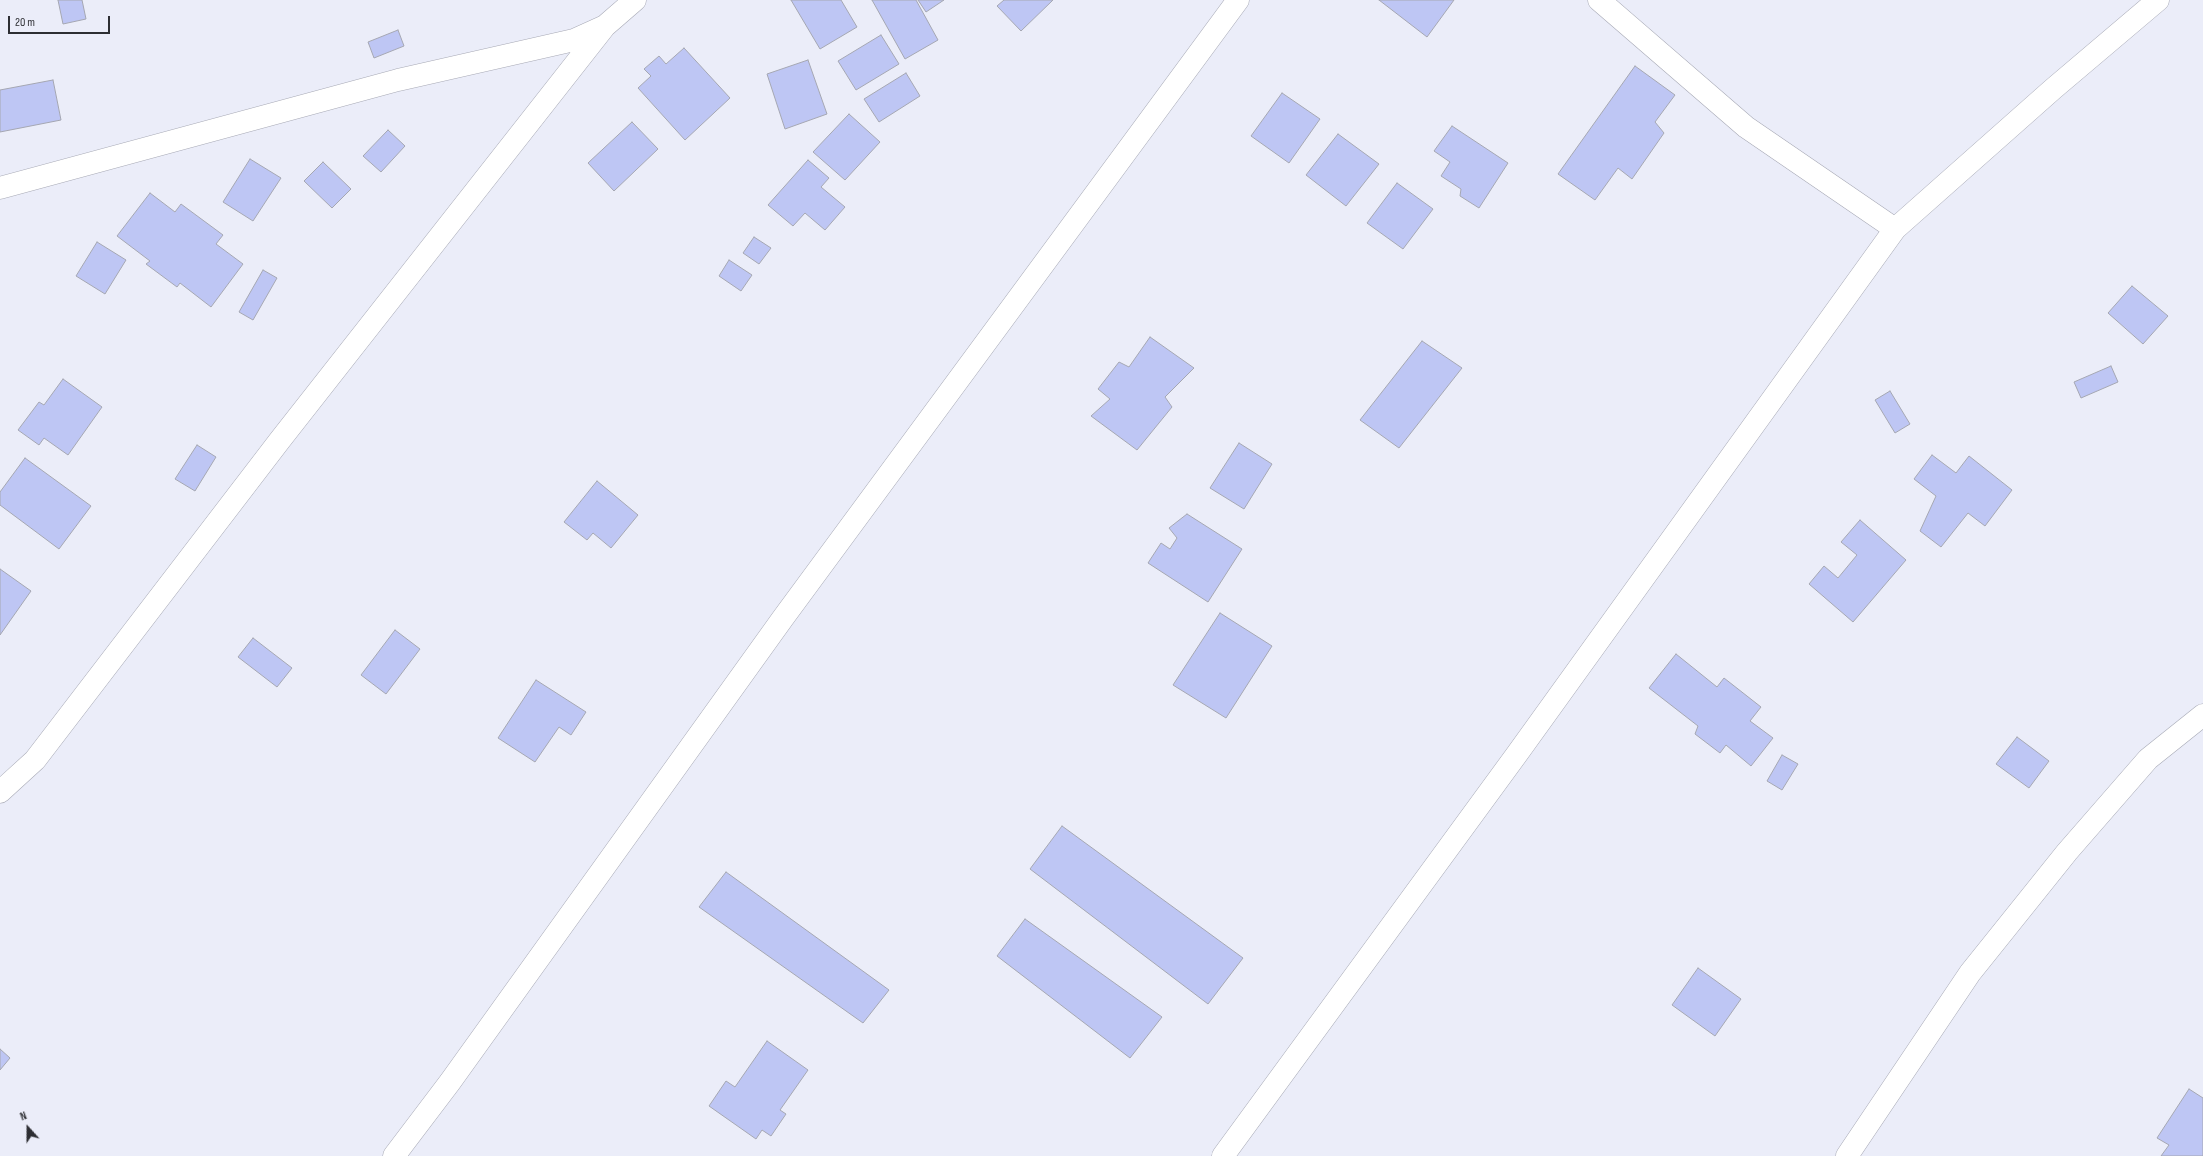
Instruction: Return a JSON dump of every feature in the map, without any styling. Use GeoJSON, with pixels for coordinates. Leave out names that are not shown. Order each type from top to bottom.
{"type":"FeatureCollection","features":[{"type":"Feature","properties":{"kind":"street"},"geometry":{"type":"LineString","coordinates":[[0,792],[35,760],[280,440],[605,26],[635,0]]}},
{"type":"Feature","properties":{"kind":"street"},"geometry":{"type":"LineString","coordinates":[[394,1156],[455,1075],[787,612],[1238,0]]}},
{"type":"Feature","properties":{"kind":"street"},"geometry":{"type":"LineString","coordinates":[[1599,0],[1746,127],[1895,228]]}},
{"type":"Feature","properties":{"kind":"street"},"geometry":{"type":"LineString","coordinates":[[1223,1156],[1517,754],[1895,228],[2047,94],[2158,0]]}},
{"type":"Feature","properties":{"kind":"street"},"geometry":{"type":"LineString","coordinates":[[0,188],[398,80],[574,40],[605,26]]}},
{"type":"Feature","properties":{"kind":"street"},"geometry":{"type":"LineString","coordinates":[[1847,1156],[1970,973],[2067,852],[2148,759],[2203,716]]}},
{"type":"Feature","properties":{"kind":"building"},"geometry":{"type":"Polygon","coordinates":[[[58,0],[82,0],[86,19],[63,24],[58,0]]]}},
{"type":"Feature","properties":{"kind":"building"},"geometry":{"type":"Polygon","coordinates":[[[791,0],[841,0],[857,27],[820,49],[791,0]]]}},
{"type":"Feature","properties":{"kind":"building"},"geometry":{"type":"Polygon","coordinates":[[[872,0],[916,0],[938,40],[905,59],[872,0]]]}},
{"type":"Feature","properties":{"kind":"building"},"geometry":{"type":"Polygon","coordinates":[[[918,0],[944,0],[926,12],[918,0]]]}},
{"type":"Feature","properties":{"kind":"building"},"geometry":{"type":"Polygon","coordinates":[[[1004,0],[1053,0],[1021,31],[997,6],[1004,0]]]}},
{"type":"Feature","properties":{"kind":"building"},"geometry":{"type":"Polygon","coordinates":[[[1379,0],[1454,0],[1427,37],[1379,0]]]}},
{"type":"Feature","properties":{"kind":"building"},"geometry":{"type":"Polygon","coordinates":[[[398,30],[404,46],[374,58],[368,42],[398,30]]]}},
{"type":"Feature","properties":{"kind":"building"},"geometry":{"type":"Polygon","coordinates":[[[881,35],[899,64],[856,90],[838,61],[881,35]]]}},
{"type":"Feature","properties":{"kind":"building"},"geometry":{"type":"Polygon","coordinates":[[[684,48],[730,98],[685,140],[638,88],[651,76],[644,69],[659,56],[666,64],[684,48]]]}},
{"type":"Feature","properties":{"kind":"building"},"geometry":{"type":"Polygon","coordinates":[[[808,60],[827,114],[785,129],[767,74],[808,60]]]}},
{"type":"Feature","properties":{"kind":"building"},"geometry":{"type":"Polygon","coordinates":[[[1635,66],[1675,95],[1655,122],[1664,133],[1632,179],[1618,168],[1595,200],[1558,174],[1635,66]]]}},
{"type":"Feature","properties":{"kind":"building"},"geometry":{"type":"Polygon","coordinates":[[[906,73],[920,96],[879,122],[864,99],[906,73]]]}},
{"type":"Feature","properties":{"kind":"building"},"geometry":{"type":"Polygon","coordinates":[[[53,80],[61,120],[0,132],[0,90],[53,80]]]}},
{"type":"Feature","properties":{"kind":"building"},"geometry":{"type":"Polygon","coordinates":[[[1282,93],[1320,119],[1289,163],[1251,136],[1282,93]]]}},
{"type":"Feature","properties":{"kind":"building"},"geometry":{"type":"Polygon","coordinates":[[[849,114],[880,142],[845,180],[813,152],[849,114]]]}},
{"type":"Feature","properties":{"kind":"building"},"geometry":{"type":"Polygon","coordinates":[[[632,122],[658,149],[614,191],[588,163],[632,122]]]}},
{"type":"Feature","properties":{"kind":"building"},"geometry":{"type":"Polygon","coordinates":[[[1452,126],[1508,163],[1479,208],[1460,196],[1461,189],[1441,176],[1450,162],[1434,151],[1452,126]]]}},
{"type":"Feature","properties":{"kind":"building"},"geometry":{"type":"Polygon","coordinates":[[[388,130],[405,146],[381,172],[363,156],[388,130]]]}},
{"type":"Feature","properties":{"kind":"building"},"geometry":{"type":"Polygon","coordinates":[[[1338,134],[1379,164],[1346,206],[1306,175],[1338,134]]]}},
{"type":"Feature","properties":{"kind":"building"},"geometry":{"type":"Polygon","coordinates":[[[250,159],[281,178],[253,221],[223,202],[250,159]]]}},
{"type":"Feature","properties":{"kind":"building"},"geometry":{"type":"Polygon","coordinates":[[[808,160],[829,178],[821,187],[845,207],[825,230],[805,213],[793,226],[768,205],[808,160]]]}},
{"type":"Feature","properties":{"kind":"building"},"geometry":{"type":"Polygon","coordinates":[[[323,162],[351,189],[332,208],[304,181],[323,162]]]}},
{"type":"Feature","properties":{"kind":"building"},"geometry":{"type":"Polygon","coordinates":[[[1397,183],[1433,209],[1403,249],[1367,223],[1397,183]]]}},
{"type":"Feature","properties":{"kind":"building"},"geometry":{"type":"Polygon","coordinates":[[[150,193],[175,212],[181,204],[223,235],[216,244],[243,264],[211,307],[180,283],[177,287],[146,264],[150,261],[117,236],[150,193]]]}},
{"type":"Feature","properties":{"kind":"building"},"geometry":{"type":"Polygon","coordinates":[[[754,237],[771,248],[759,264],[743,253],[754,237]]]}},
{"type":"Feature","properties":{"kind":"building"},"geometry":{"type":"Polygon","coordinates":[[[97,242],[126,260],[105,294],[76,276],[97,242]]]}},
{"type":"Feature","properties":{"kind":"building"},"geometry":{"type":"Polygon","coordinates":[[[729,260],[752,275],[741,291],[719,276],[729,260]]]}},
{"type":"Feature","properties":{"kind":"building"},"geometry":{"type":"Polygon","coordinates":[[[263,270],[277,278],[253,320],[239,312],[263,270]]]}},
{"type":"Feature","properties":{"kind":"building"},"geometry":{"type":"Polygon","coordinates":[[[2132,286],[2168,316],[2143,344],[2108,313],[2132,286]]]}},
{"type":"Feature","properties":{"kind":"building"},"geometry":{"type":"Polygon","coordinates":[[[1150,337],[1194,368],[1165,397],[1172,407],[1137,450],[1091,416],[1110,399],[1098,389],[1119,362],[1129,367],[1150,337]]]}},
{"type":"Feature","properties":{"kind":"building"},"geometry":{"type":"Polygon","coordinates":[[[1422,341],[1462,368],[1399,448],[1360,420],[1422,341]]]}},
{"type":"Feature","properties":{"kind":"building"},"geometry":{"type":"Polygon","coordinates":[[[2111,366],[2118,382],[2081,398],[2074,382],[2111,366]]]}},
{"type":"Feature","properties":{"kind":"building"},"geometry":{"type":"Polygon","coordinates":[[[63,379],[102,407],[68,455],[44,438],[39,445],[18,430],[39,402],[44,405],[63,379]]]}},
{"type":"Feature","properties":{"kind":"building"},"geometry":{"type":"Polygon","coordinates":[[[1890,391],[1910,424],[1895,433],[1875,400],[1890,391]]]}},
{"type":"Feature","properties":{"kind":"building"},"geometry":{"type":"Polygon","coordinates":[[[1239,443],[1272,464],[1244,509],[1210,488],[1239,443]]]}},
{"type":"Feature","properties":{"kind":"building"},"geometry":{"type":"Polygon","coordinates":[[[197,445],[216,457],[195,491],[175,479],[197,445]]]}},
{"type":"Feature","properties":{"kind":"building"},"geometry":{"type":"Polygon","coordinates":[[[1932,455],[1956,473],[1969,456],[2012,490],[1985,526],[1968,513],[1941,547],[1920,531],[1936,496],[1914,479],[1932,455]]]}},
{"type":"Feature","properties":{"kind":"building"},"geometry":{"type":"Polygon","coordinates":[[[25,458],[91,506],[59,549],[0,505],[0,492],[25,458]]]}},
{"type":"Feature","properties":{"kind":"building"},"geometry":{"type":"Polygon","coordinates":[[[597,481],[638,515],[611,548],[593,533],[587,540],[564,522],[597,481]]]}},
{"type":"Feature","properties":{"kind":"building"},"geometry":{"type":"Polygon","coordinates":[[[1187,514],[1242,549],[1208,602],[1148,563],[1161,543],[1170,549],[1177,538],[1169,528],[1187,514]]]}},
{"type":"Feature","properties":{"kind":"building"},"geometry":{"type":"Polygon","coordinates":[[[1860,520],[1906,560],[1853,622],[1809,584],[1824,566],[1838,578],[1857,555],[1841,542],[1860,520]]]}},
{"type":"Feature","properties":{"kind":"building"},"geometry":{"type":"Polygon","coordinates":[[[0,569],[31,591],[0,635],[0,569]]]}},
{"type":"Feature","properties":{"kind":"building"},"geometry":{"type":"Polygon","coordinates":[[[1220,613],[1272,646],[1226,718],[1173,685],[1220,613]]]}},
{"type":"Feature","properties":{"kind":"building"},"geometry":{"type":"Polygon","coordinates":[[[395,630],[420,649],[386,694],[361,675],[395,630]]]}},
{"type":"Feature","properties":{"kind":"building"},"geometry":{"type":"Polygon","coordinates":[[[253,638],[292,668],[277,687],[238,657],[253,638]]]}},
{"type":"Feature","properties":{"kind":"building"},"geometry":{"type":"Polygon","coordinates":[[[1676,654],[1717,687],[1724,678],[1761,707],[1750,721],[1773,738],[1751,766],[1726,745],[1720,753],[1695,734],[1698,726],[1649,688],[1676,654]]]}},
{"type":"Feature","properties":{"kind":"building"},"geometry":{"type":"Polygon","coordinates":[[[536,680],[586,712],[571,735],[559,727],[535,762],[498,738],[536,680]]]}},
{"type":"Feature","properties":{"kind":"building"},"geometry":{"type":"Polygon","coordinates":[[[2017,737],[2049,761],[2029,788],[1996,764],[2017,737]]]}},
{"type":"Feature","properties":{"kind":"building"},"geometry":{"type":"Polygon","coordinates":[[[1782,755],[1798,764],[1782,790],[1767,781],[1782,755]]]}},
{"type":"Feature","properties":{"kind":"building"},"geometry":{"type":"Polygon","coordinates":[[[1062,826],[1243,958],[1208,1004],[1030,869],[1062,826]]]}},
{"type":"Feature","properties":{"kind":"building"},"geometry":{"type":"Polygon","coordinates":[[[726,872],[889,990],[863,1023],[699,907],[726,872]]]}},
{"type":"Feature","properties":{"kind":"building"},"geometry":{"type":"Polygon","coordinates":[[[1025,919],[1162,1017],[1130,1058],[997,956],[1025,919]]]}},
{"type":"Feature","properties":{"kind":"building"},"geometry":{"type":"Polygon","coordinates":[[[1698,968],[1741,999],[1715,1036],[1672,1005],[1698,968]]]}},
{"type":"Feature","properties":{"kind":"building"},"geometry":{"type":"Polygon","coordinates":[[[767,1041],[808,1070],[780,1110],[786,1114],[771,1136],[762,1130],[756,1139],[709,1106],[726,1081],[735,1087],[767,1041]]]}},
{"type":"Feature","properties":{"kind":"building"},"geometry":{"type":"Polygon","coordinates":[[[0,1049],[10,1058],[0,1070],[0,1049]]]}},
{"type":"Feature","properties":{"kind":"building"},"geometry":{"type":"Polygon","coordinates":[[[2189,1089],[2203,1098],[2203,1156],[2161,1156],[2169,1145],[2157,1138],[2189,1089]]]}}]}
